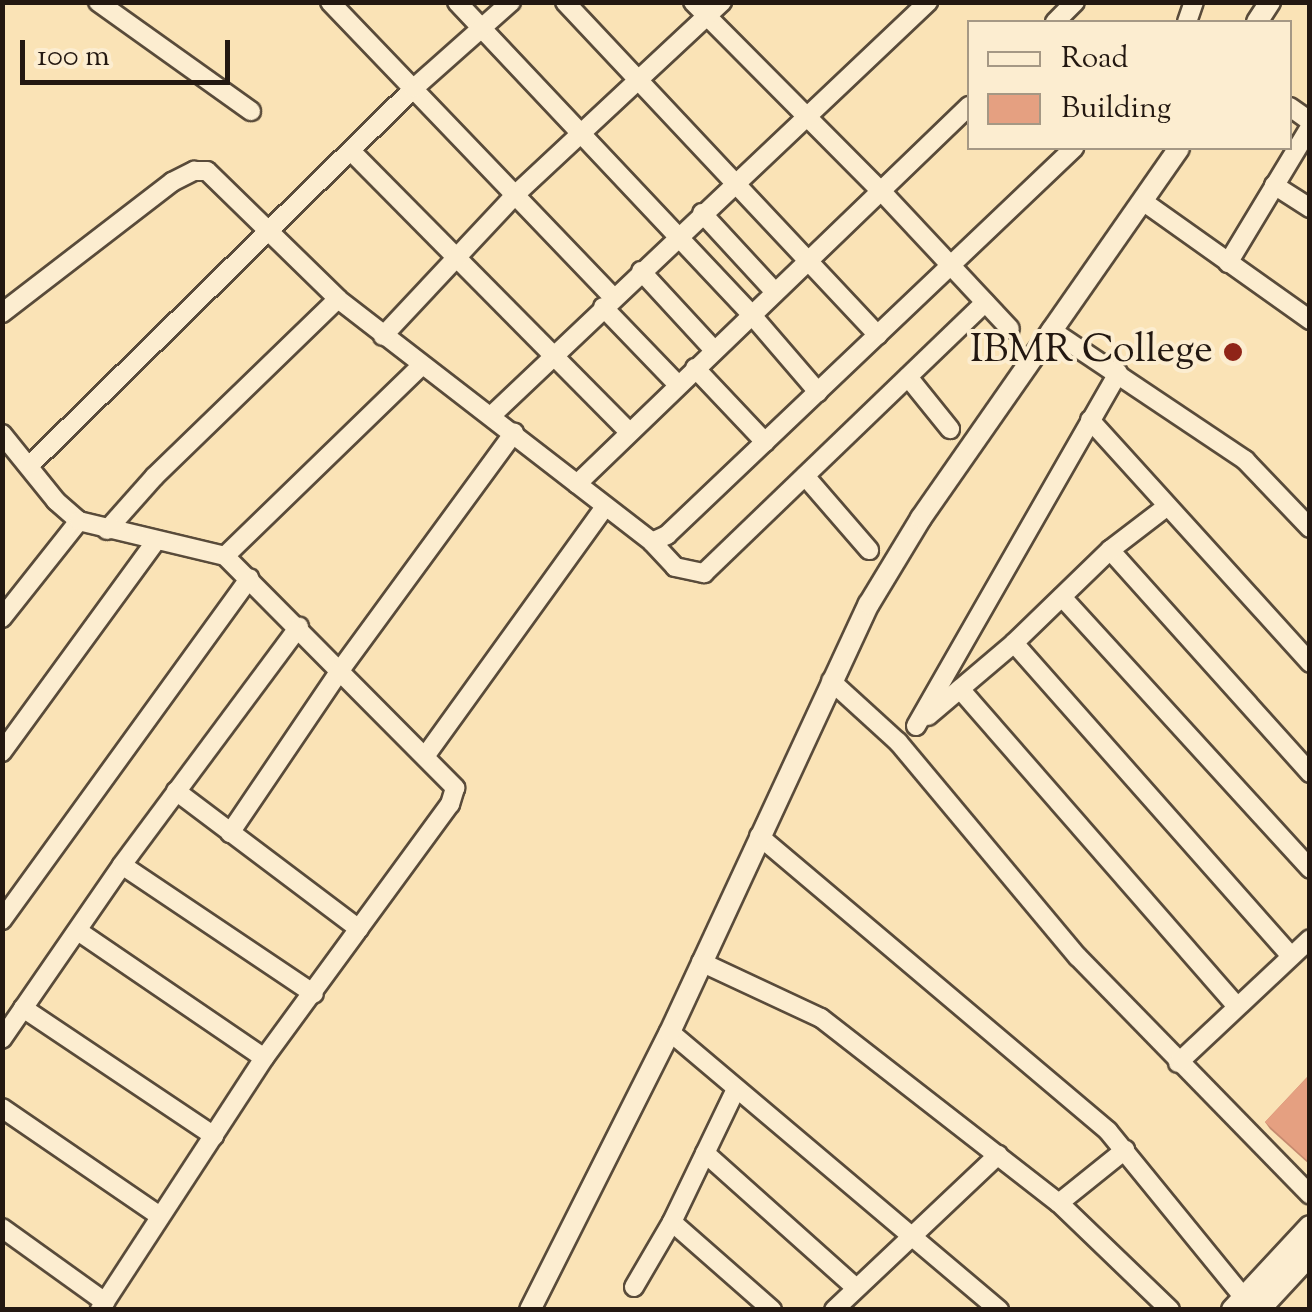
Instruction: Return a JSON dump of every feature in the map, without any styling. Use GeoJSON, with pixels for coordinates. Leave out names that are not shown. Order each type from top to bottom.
{"type":"FeatureCollection","features":[{"type":"Feature","properties":{"kind":"main road"},"geometry":{"type":"LineString","coordinates":[[1245,1306],[1310,1227]]}},
{"type":"Feature","properties":{"kind":"main road"},"geometry":{"type":"LineString","coordinates":[[1245,1306],[1310,1254]]}},
{"type":"Feature","properties":{"kind":"street"},"geometry":{"type":"LineString","coordinates":[[98,2],[251,111]]}},
{"type":"Feature","properties":{"kind":"street"},"geometry":{"type":"LineString","coordinates":[[330,2],[516,194],[677,384]]}},
{"type":"Feature","properties":{"kind":"street"},"geometry":{"type":"LineString","coordinates":[[344,16],[358,2]]}},
{"type":"Feature","properties":{"kind":"street"},"geometry":{"type":"LineString","coordinates":[[457,2],[751,314],[818,392]]}},
{"type":"Feature","properties":{"kind":"street"},"geometry":{"type":"LineString","coordinates":[[29,466],[414,88],[511,2]]}},
{"type":"Feature","properties":{"kind":"street"},"geometry":{"type":"LineString","coordinates":[[565,2],[878,335]]}},
{"type":"Feature","properties":{"kind":"street"},"geometry":{"type":"LineString","coordinates":[[693,2],[882,192],[1010,330]]}},
{"type":"Feature","properties":{"kind":"street"},"geometry":{"type":"LineString","coordinates":[[383,336],[516,194],[722,2]]}},
{"type":"Feature","properties":{"kind":"street"},"geometry":{"type":"LineString","coordinates":[[492,415],[928,2]]}},
{"type":"Feature","properties":{"kind":"street"},"geometry":{"type":"LineString","coordinates":[[577,484],[967,109]]}},
{"type":"Feature","properties":{"kind":"street"},"geometry":{"type":"LineString","coordinates":[[1228,264],[1310,124]]}},
{"type":"Feature","properties":{"kind":"street"},"geometry":{"type":"LineString","coordinates":[[351,150],[628,431]]}},
{"type":"Feature","properties":{"kind":"street"},"geometry":{"type":"LineString","coordinates":[[652,542],[667,535],[1072,150]]}},
{"type":"Feature","properties":{"kind":"street"},"geometry":{"type":"LineString","coordinates":[[530,1310],[670,1032],[830,680],[869,604],[922,518],[1177,150]]}},
{"type":"Feature","properties":{"kind":"street"},"geometry":{"type":"LineString","coordinates":[[2,313],[145,202],[194,171],[217,176],[338,299],[383,336],[492,415],[652,542],[675,567],[704,573],[985,304]]}},
{"type":"Feature","properties":{"kind":"street"},"geometry":{"type":"LineString","coordinates":[[1274,185],[1310,208]]}},
{"type":"Feature","properties":{"kind":"street"},"geometry":{"type":"LineString","coordinates":[[1144,202],[1310,320]]}},
{"type":"Feature","properties":{"kind":"street"},"geometry":{"type":"LineString","coordinates":[[702,214],[774,292]]}},
{"type":"Feature","properties":{"kind":"street"},"geometry":{"type":"LineString","coordinates":[[641,271],[714,350]]}},
{"type":"Feature","properties":{"kind":"street"},"geometry":{"type":"LineString","coordinates":[[107,530],[154,477],[338,299]]}},
{"type":"Feature","properties":{"kind":"street"},"geometry":{"type":"LineString","coordinates":[[1051,330],[1245,460],[1310,528]]}},
{"type":"Feature","properties":{"kind":"street"},"geometry":{"type":"LineString","coordinates":[[225,556],[422,365]]}},
{"type":"Feature","properties":{"kind":"street"},"geometry":{"type":"LineString","coordinates":[[695,368],[765,442]]}},
{"type":"Feature","properties":{"kind":"street"},"geometry":{"type":"LineString","coordinates":[[916,726],[1118,373]]}},
{"type":"Feature","properties":{"kind":"street"},"geometry":{"type":"LineString","coordinates":[[908,377],[950,428]]}},
{"type":"Feature","properties":{"kind":"street"},"geometry":{"type":"LineString","coordinates":[[1090,420],[1310,663]]}},
{"type":"Feature","properties":{"kind":"street"},"geometry":{"type":"LineString","coordinates":[[230,833],[341,670],[514,433]]}},
{"type":"Feature","properties":{"kind":"street"},"geometry":{"type":"LineString","coordinates":[[2,434],[79,522],[225,556],[455,788],[450,804],[264,1058],[158,1214],[102,1306],[2,1228]]}},
{"type":"Feature","properties":{"kind":"street"},"geometry":{"type":"LineString","coordinates":[[805,476],[869,550]]}},
{"type":"Feature","properties":{"kind":"street"},"geometry":{"type":"LineString","coordinates":[[898,742],[1014,644],[1110,550],[1166,507]]}},
{"type":"Feature","properties":{"kind":"street"},"geometry":{"type":"LineString","coordinates":[[426,755],[605,508]]}},
{"type":"Feature","properties":{"kind":"street"},"geometry":{"type":"LineString","coordinates":[[2,618],[79,522]]}},
{"type":"Feature","properties":{"kind":"street"},"geometry":{"type":"LineString","coordinates":[[2,752],[156,541]]}},
{"type":"Feature","properties":{"kind":"street"},"geometry":{"type":"LineString","coordinates":[[1110,550],[1310,773]]}},
{"type":"Feature","properties":{"kind":"street"},"geometry":{"type":"LineString","coordinates":[[2,920],[10,894],[250,578]]}},
{"type":"Feature","properties":{"kind":"street"},"geometry":{"type":"LineString","coordinates":[[1062,597],[1310,870]]}},
{"type":"Feature","properties":{"kind":"street"},"geometry":{"type":"LineString","coordinates":[[2,1039],[122,865],[299,627]]}},
{"type":"Feature","properties":{"kind":"street"},"geometry":{"type":"LineString","coordinates":[[1014,644],[1291,956]]}},
{"type":"Feature","properties":{"kind":"street"},"geometry":{"type":"LineString","coordinates":[[830,680],[898,742],[1078,957],[1310,1195]]}},
{"type":"Feature","properties":{"kind":"street"},"geometry":{"type":"LineString","coordinates":[[960,689],[1236,1005]]}},
{"type":"Feature","properties":{"kind":"street"},"geometry":{"type":"LineString","coordinates":[[176,791],[360,929]]}},
{"type":"Feature","properties":{"kind":"street"},"geometry":{"type":"LineString","coordinates":[[759,836],[1125,1150],[1147,1184],[1245,1306]]}},
{"type":"Feature","properties":{"kind":"street"},"geometry":{"type":"LineString","coordinates":[[122,865],[314,994]]}},
{"type":"Feature","properties":{"kind":"street"},"geometry":{"type":"LineString","coordinates":[[78,931],[264,1058]]}},
{"type":"Feature","properties":{"kind":"street"},"geometry":{"type":"LineString","coordinates":[[1178,1063],[1310,939]]}},
{"type":"Feature","properties":{"kind":"street"},"geometry":{"type":"LineString","coordinates":[[701,962],[821,1018],[1059,1203],[1170,1310]]}},
{"type":"Feature","properties":{"kind":"street"},"geometry":{"type":"LineString","coordinates":[[24,1008],[214,1136]]}},
{"type":"Feature","properties":{"kind":"street"},"geometry":{"type":"LineString","coordinates":[[670,1032],[735,1091],[999,1310]]}},
{"type":"Feature","properties":{"kind":"street"},"geometry":{"type":"LineString","coordinates":[[634,1287],[672,1222],[735,1091]]}},
{"type":"Feature","properties":{"kind":"street"},"geometry":{"type":"LineString","coordinates":[[2,1108],[158,1214]]}},
{"type":"Feature","properties":{"kind":"street"},"geometry":{"type":"LineString","coordinates":[[1059,1203],[1125,1150]]}},
{"type":"Feature","properties":{"kind":"street"},"geometry":{"type":"LineString","coordinates":[[705,1153],[856,1288]]}},
{"type":"Feature","properties":{"kind":"street"},"geometry":{"type":"LineString","coordinates":[[834,1310],[998,1155]]}},
{"type":"Feature","properties":{"kind":"street"},"geometry":{"type":"LineString","coordinates":[[672,1222],[772,1310]]}},
{"type":"Feature","properties":{"kind":"building"},"geometry":{"type":"Polygon","coordinates":[[[1310,1074],[1310,1161],[1309,1162],[1265,1122],[1310,1074]]]}},
{"type":"Feature","properties":{"kind":"place","name":"IBMR College"},"geometry":{"type":"Point","coordinates":[1233,352]}}]}
